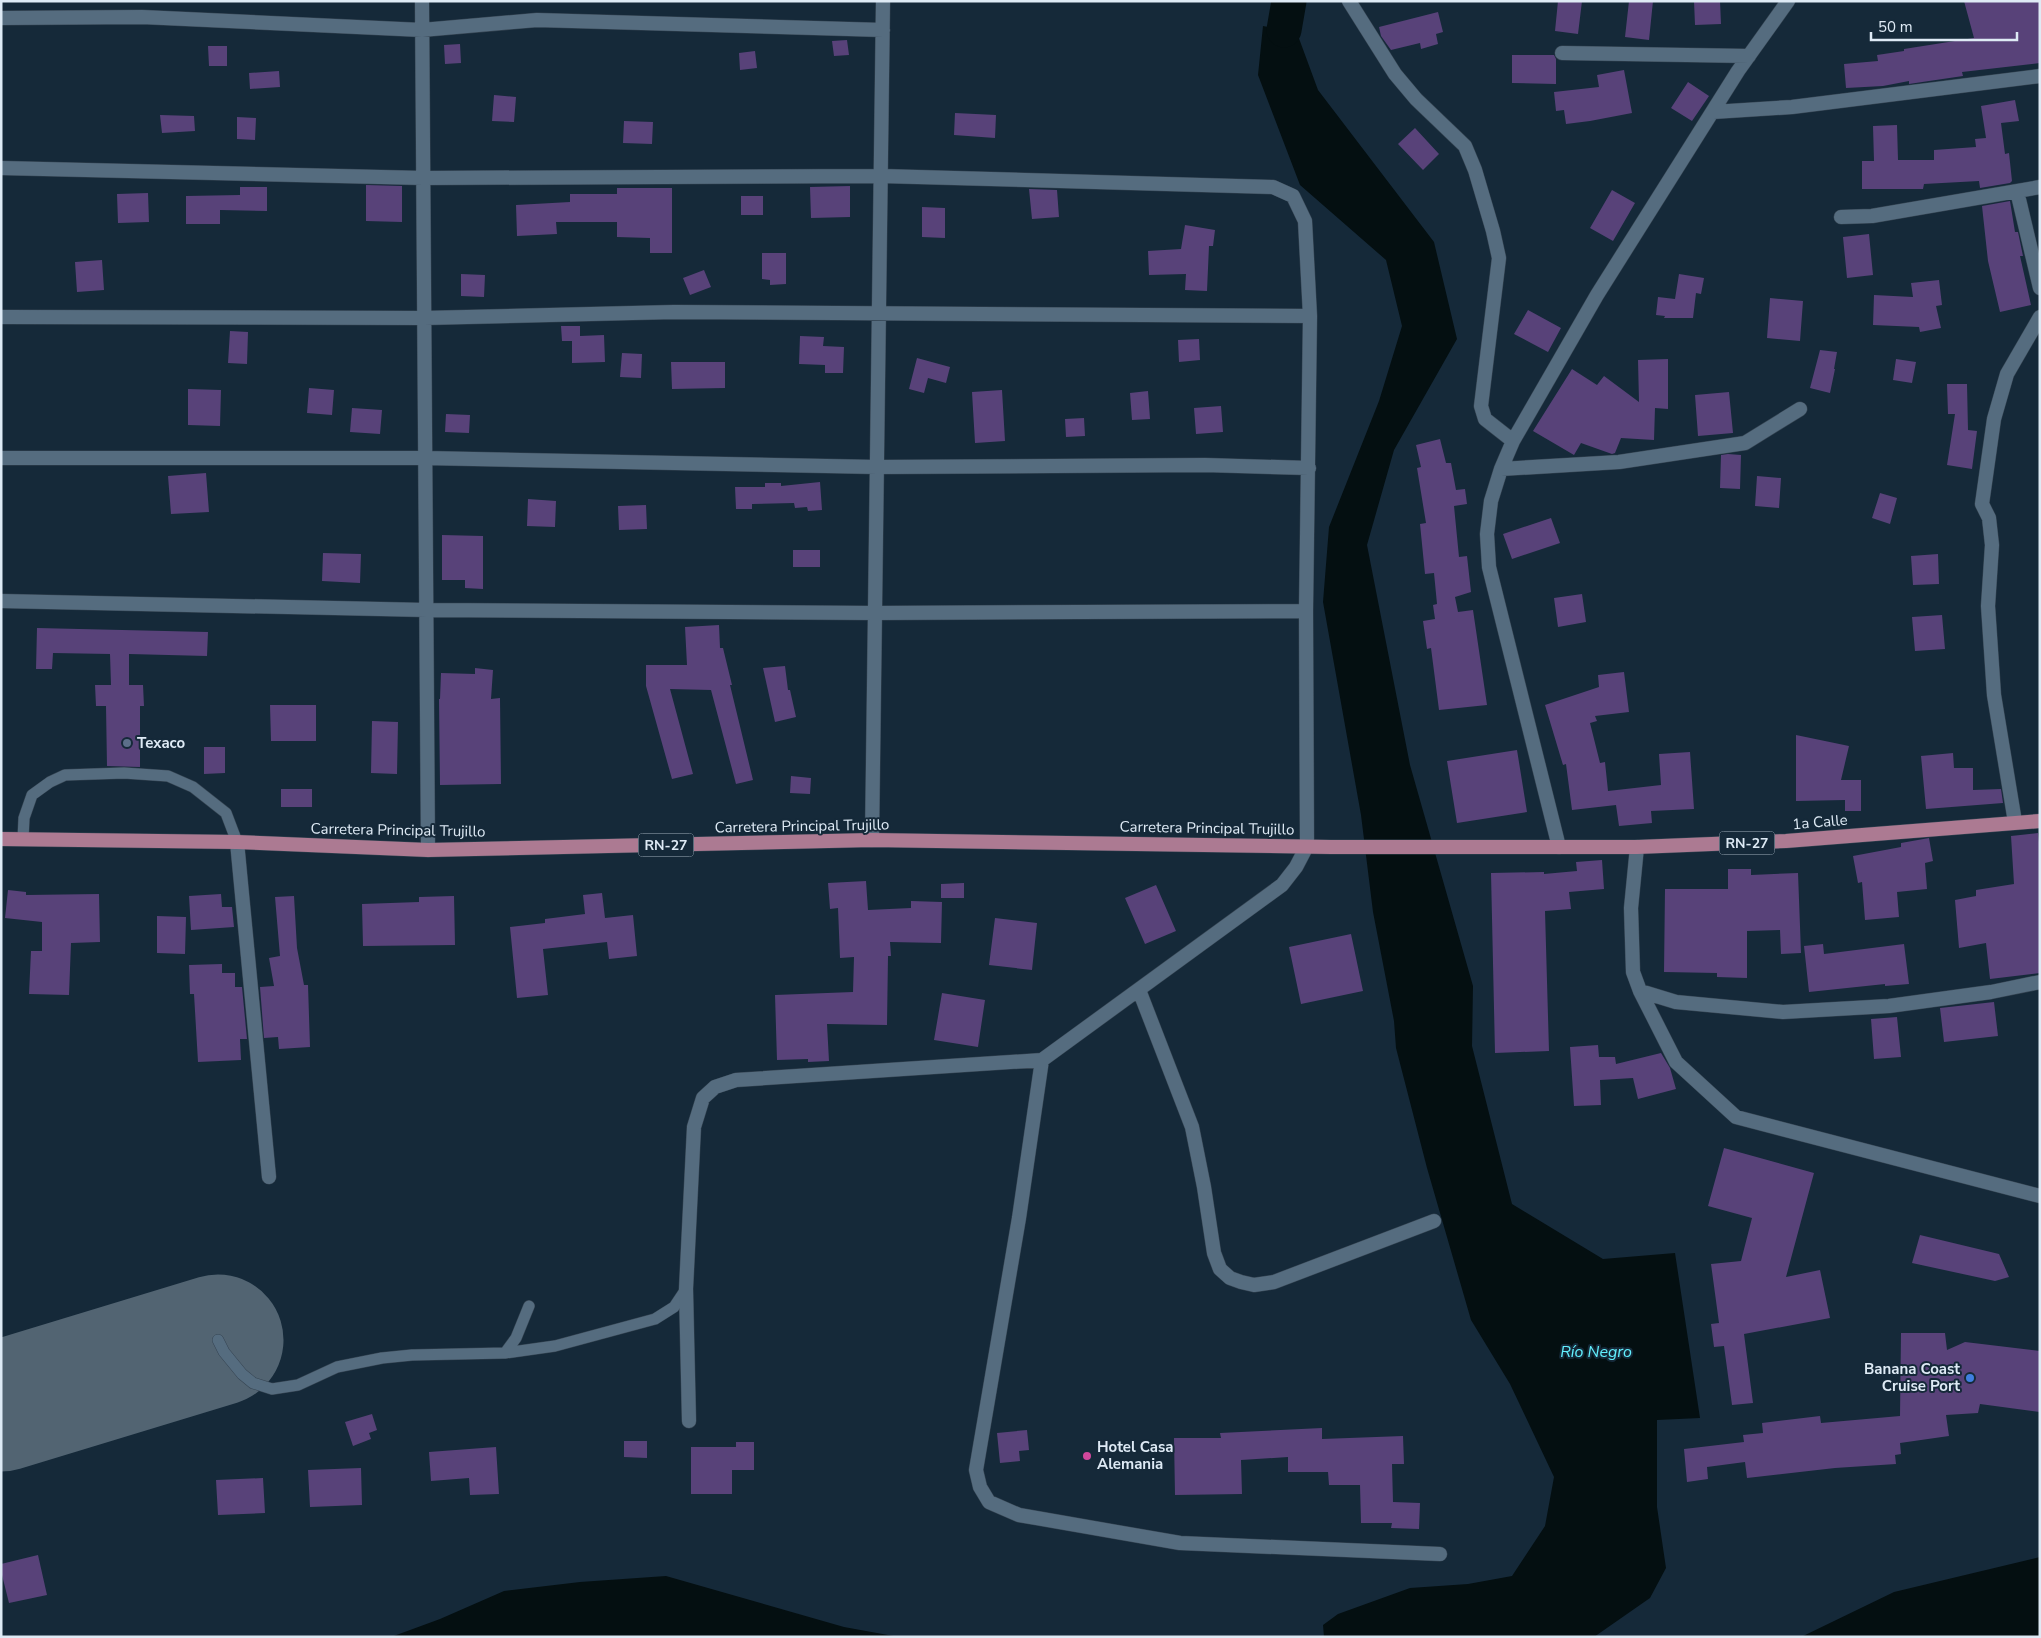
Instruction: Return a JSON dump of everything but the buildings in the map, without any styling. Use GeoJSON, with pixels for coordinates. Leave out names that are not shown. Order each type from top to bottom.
{"type":"FeatureCollection","features":[{"type":"Feature","properties":{"kind":"main road","name":"1a Calle"},"geometry":{"type":"LineString","coordinates":[[1453,846],[1637,848],[1786,842],[2040,821]]}},
{"type":"Feature","properties":{"kind":"main road","name":"Carretera Principal Trujillo"},"geometry":{"type":"LineString","coordinates":[[1,839],[237,842],[428,850],[872,840],[1331,847],[1453,846]]}},
{"type":"Feature","properties":{"kind":"street"},"geometry":{"type":"LineString","coordinates":[[422,1],[428,850]]}},
{"type":"Feature","properties":{"kind":"street"},"geometry":{"type":"LineString","coordinates":[[872,840],[883,1]]}},
{"type":"Feature","properties":{"kind":"street"},"geometry":{"type":"LineString","coordinates":[[1348,1],[1396,74],[1416,99],[1465,146],[1475,170],[1499,258],[1481,406],[1484,419],[1513,441]]}},
{"type":"Feature","properties":{"kind":"street"},"geometry":{"type":"LineString","coordinates":[[1559,847],[1489,567],[1487,534],[1491,501],[1500,469],[1513,441],[1597,295],[1749,56],[1788,1]]}},
{"type":"Feature","properties":{"kind":"street"},"geometry":{"type":"LineString","coordinates":[[1,18],[142,17],[422,30],[537,20],[883,30]]}},
{"type":"Feature","properties":{"kind":"street"},"geometry":{"type":"LineString","coordinates":[[1562,53],[1749,56]]}},
{"type":"Feature","properties":{"kind":"street"},"geometry":{"type":"LineString","coordinates":[[1713,112],[1792,107],[2040,76]]}},
{"type":"Feature","properties":{"kind":"street"},"geometry":{"type":"LineString","coordinates":[[1,168],[423,178],[880,176],[1273,187],[1293,196],[1304,220],[1310,316],[1310,468],[1306,611],[1307,846],[1296,867],[1282,886],[1042,1060],[736,1080],[715,1087],[703,1098],[694,1127],[686,1289],[689,1421]]}},
{"type":"Feature","properties":{"kind":"street"},"geometry":{"type":"LineString","coordinates":[[1841,217],[1872,216],[2040,187]]}},
{"type":"Feature","properties":{"kind":"street"},"geometry":{"type":"LineString","coordinates":[[2017,191],[2037,262],[2040,288]]}},
{"type":"Feature","properties":{"kind":"street"},"geometry":{"type":"LineString","coordinates":[[1,317],[424,318],[674,312],[1310,316]]}},
{"type":"Feature","properties":{"kind":"street"},"geometry":{"type":"LineString","coordinates":[[2015,822],[1994,695],[1988,606],[1992,545],[1989,518],[1982,504],[1994,420],[2007,374],[2040,317]]}},
{"type":"Feature","properties":{"kind":"street"},"geometry":{"type":"LineString","coordinates":[[1500,469],[1619,462],[1745,443],[1800,409]]}},
{"type":"Feature","properties":{"kind":"street"},"geometry":{"type":"LineString","coordinates":[[1,458],[425,458],[877,466],[1205,466],[1310,468]]}},
{"type":"Feature","properties":{"kind":"street"},"geometry":{"type":"LineString","coordinates":[[1,601],[426,610],[875,613],[1306,611]]}},
{"type":"Feature","properties":{"kind":"street"},"geometry":{"type":"LineString","coordinates":[[237,842],[270,1177]]}},
{"type":"Feature","properties":{"kind":"street"},"geometry":{"type":"LineString","coordinates":[[1637,848],[1631,908],[1633,972],[1640,991],[1676,1062],[1736,1117],[1780,1130],[1893,1157],[2040,1196]]}},
{"type":"Feature","properties":{"kind":"street"},"geometry":{"type":"LineString","coordinates":[[1640,991],[1676,1002],[1783,1012],[1889,1006],[1991,992],[2040,982]]}},
{"type":"Feature","properties":{"kind":"street"},"geometry":{"type":"LineString","coordinates":[[1139,990],[1192,1127],[1204,1187],[1214,1253],[1220,1269],[1230,1278],[1254,1285],[1274,1282],[1434,1220]]}},
{"type":"Feature","properties":{"kind":"street"},"geometry":{"type":"LineString","coordinates":[[1042,1060],[1019,1218],[976,1470],[980,1487],[989,1502],[1019,1515],[1180,1543],[1440,1554]]}},
{"type":"Feature","properties":{"kind":"lane"},"geometry":{"type":"LineString","coordinates":[[22,839],[24,818],[32,796],[50,782],[65,775],[124,773],[168,776],[193,787],[226,813],[237,842]]}},
{"type":"Feature","properties":{"kind":"lane"},"geometry":{"type":"LineString","coordinates":[[218,1340],[224,1352],[242,1374],[253,1383],[272,1389],[298,1385],[337,1367],[382,1358],[412,1355],[505,1353],[556,1346],[655,1319],[674,1307],[686,1289]]}},
{"type":"Feature","properties":{"kind":"lane"},"geometry":{"type":"LineString","coordinates":[[505,1353],[516,1338],[529,1306]]}},
{"type":"Feature","properties":{"kind":"water","name":"Río Negro"},"geometry":{"type":"Polygon","coordinates":[[[1263,26],[1297,33],[1318,90],[1434,242],[1457,339],[1394,450],[1367,545],[1410,765],[1473,986],[1472,1046],[1512,1204],[1603,1259],[1675,1253],[1700,1418],[1657,1420],[1657,1507],[1666,1568],[1650,1598],[1594,1637],[1324,1637],[1323,1625],[1338,1614],[1410,1588],[1468,1584],[1512,1576],[1545,1526],[1554,1477],[1510,1384],[1471,1320],[1427,1168],[1396,1048],[1394,1021],[1373,912],[1361,815],[1323,602],[1329,527],[1379,401],[1402,326],[1386,260],[1300,185],[1258,75],[1263,26]]]}},
{"type":"Feature","properties":{"kind":"water"},"geometry":{"type":"Polygon","coordinates":[[[2040,1557],[2040,1637],[1801,1637],[1894,1592],[2040,1557]]]}},
{"type":"Feature","properties":{"kind":"water"},"geometry":{"type":"Polygon","coordinates":[[[666,1576],[844,1627],[899,1637],[391,1637],[440,1619],[504,1591],[580,1582],[666,1576]]]}},
{"type":"Feature","properties":{"kind":"waterway","name":"Río Negro"},"geometry":{"type":"LineString","coordinates":[[1284,30],[1289,1]]}},
{"type":"Feature","properties":{"kind":"runway"},"geometry":{"type":"LineString","coordinates":[[1,1406],[218,1340]]}},
{"type":"Feature","properties":{"kind":"place","name":"Texaco"},"geometry":{"type":"Point","coordinates":[127,743]}},
{"type":"Feature","properties":{"kind":"place","name":"Banana Coast Cruise Port"},"geometry":{"type":"Point","coordinates":[1970,1378]}},
{"type":"Feature","properties":{"kind":"place","name":"Hotel Casa Alemania"},"geometry":{"type":"Point","coordinates":[1087,1456]}}]}
